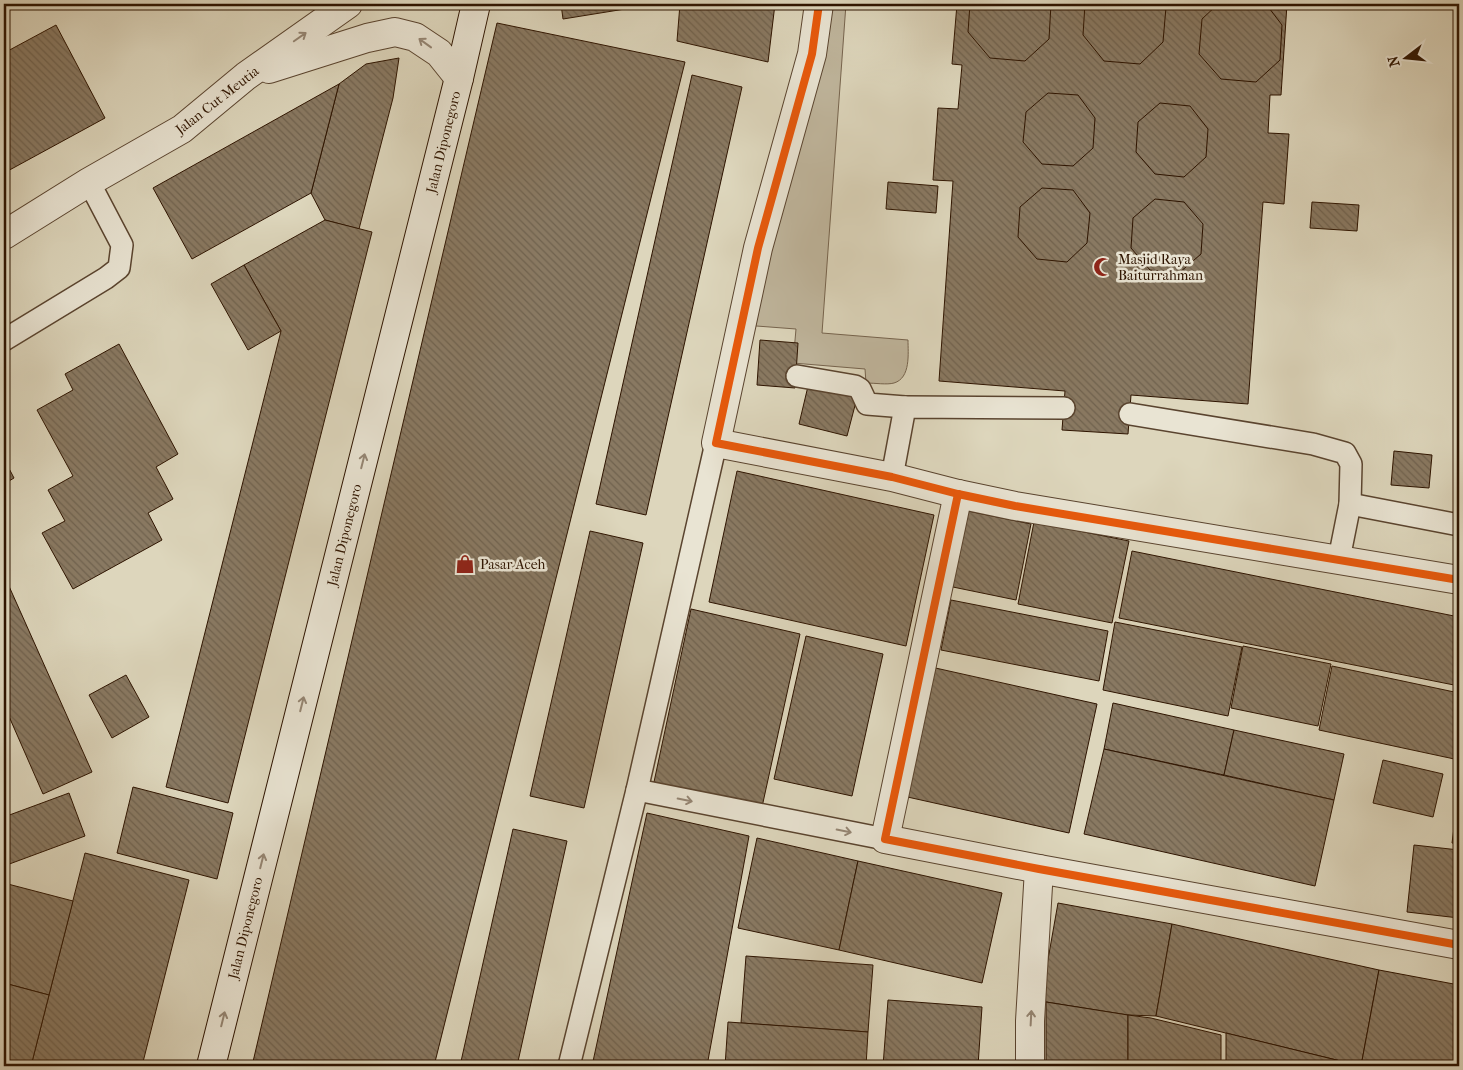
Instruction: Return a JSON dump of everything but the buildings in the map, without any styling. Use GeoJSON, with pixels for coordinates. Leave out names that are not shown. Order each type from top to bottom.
{"type":"FeatureCollection","features":[{"type":"Feature","properties":{"kind":"street","name":"Jalan Cut Meutia"},"geometry":{"type":"LineString","coordinates":[[4,235],[89,182],[182,129],[246,76],[348,4]]}},
{"type":"Feature","properties":{"kind":"street","name":"Jalan Diponegoro"},"geometry":{"type":"LineString","coordinates":[[211,1066],[476,4]]}},
{"type":"Feature","properties":{"kind":"street"},"geometry":{"type":"LineString","coordinates":[[820,4],[812,54],[758,248],[716,443],[892,477],[1015,506],[1459,580]]}},
{"type":"Feature","properties":{"kind":"street"},"geometry":{"type":"LineString","coordinates":[[246,76],[367,38],[395,32],[415,37],[431,48],[439,54],[459,78]]}},
{"type":"Feature","properties":{"kind":"street"},"geometry":{"type":"LineString","coordinates":[[958,494],[886,839],[1039,869],[1459,945]]}},
{"type":"Feature","properties":{"kind":"street"},"geometry":{"type":"LineString","coordinates":[[1030,1066],[1030,1021],[1039,869]]}},
{"type":"Feature","properties":{"kind":"lane"},"geometry":{"type":"LineString","coordinates":[[4,340],[106,278],[118,268],[122,245],[89,182]]}},
{"type":"Feature","properties":{"kind":"lane"},"geometry":{"type":"LineString","coordinates":[[797,376],[855,386],[860,389],[866,404],[905,407],[1064,408]]}},
{"type":"Feature","properties":{"kind":"lane"},"geometry":{"type":"LineString","coordinates":[[892,477],[905,407]]}},
{"type":"Feature","properties":{"kind":"lane"},"geometry":{"type":"LineString","coordinates":[[1130,414],[1313,444],[1345,453],[1351,464],[1350,504],[1339,560]]}},
{"type":"Feature","properties":{"kind":"lane"},"geometry":{"type":"LineString","coordinates":[[569,1066],[637,790],[716,443]]}},
{"type":"Feature","properties":{"kind":"lane"},"geometry":{"type":"LineString","coordinates":[[1350,504],[1459,525]]}},
{"type":"Feature","properties":{"kind":"lane"},"geometry":{"type":"LineString","coordinates":[[637,790],[886,839]]}},
{"type":"Feature","properties":{"kind":"shaded area"},"geometry":{"type":"Polygon","coordinates":[[[826,4],[846,4],[822,333],[908,340],[906,371],[899,380],[891,384],[866,383],[865,369],[793,363],[796,329],[743,325],[826,4]]]}},
{"type":"Feature","properties":{"kind":"cycle path"},"geometry":{"type":"LineString","coordinates":[[819,4],[812,54],[758,248],[716,443],[892,477],[1015,506],[1459,580]]}},
{"type":"Feature","properties":{"kind":"cycle path"},"geometry":{"type":"LineString","coordinates":[[958,494],[885,839],[1039,869],[1459,945]]}},
{"type":"Feature","properties":{"kind":"place","name":"Masjid Raya Baiturrahman"},"geometry":{"type":"Point","coordinates":[1103,267]}},
{"type":"Feature","properties":{"kind":"place","name":"Pasar Aceh"},"geometry":{"type":"Point","coordinates":[465,564]}}]}
